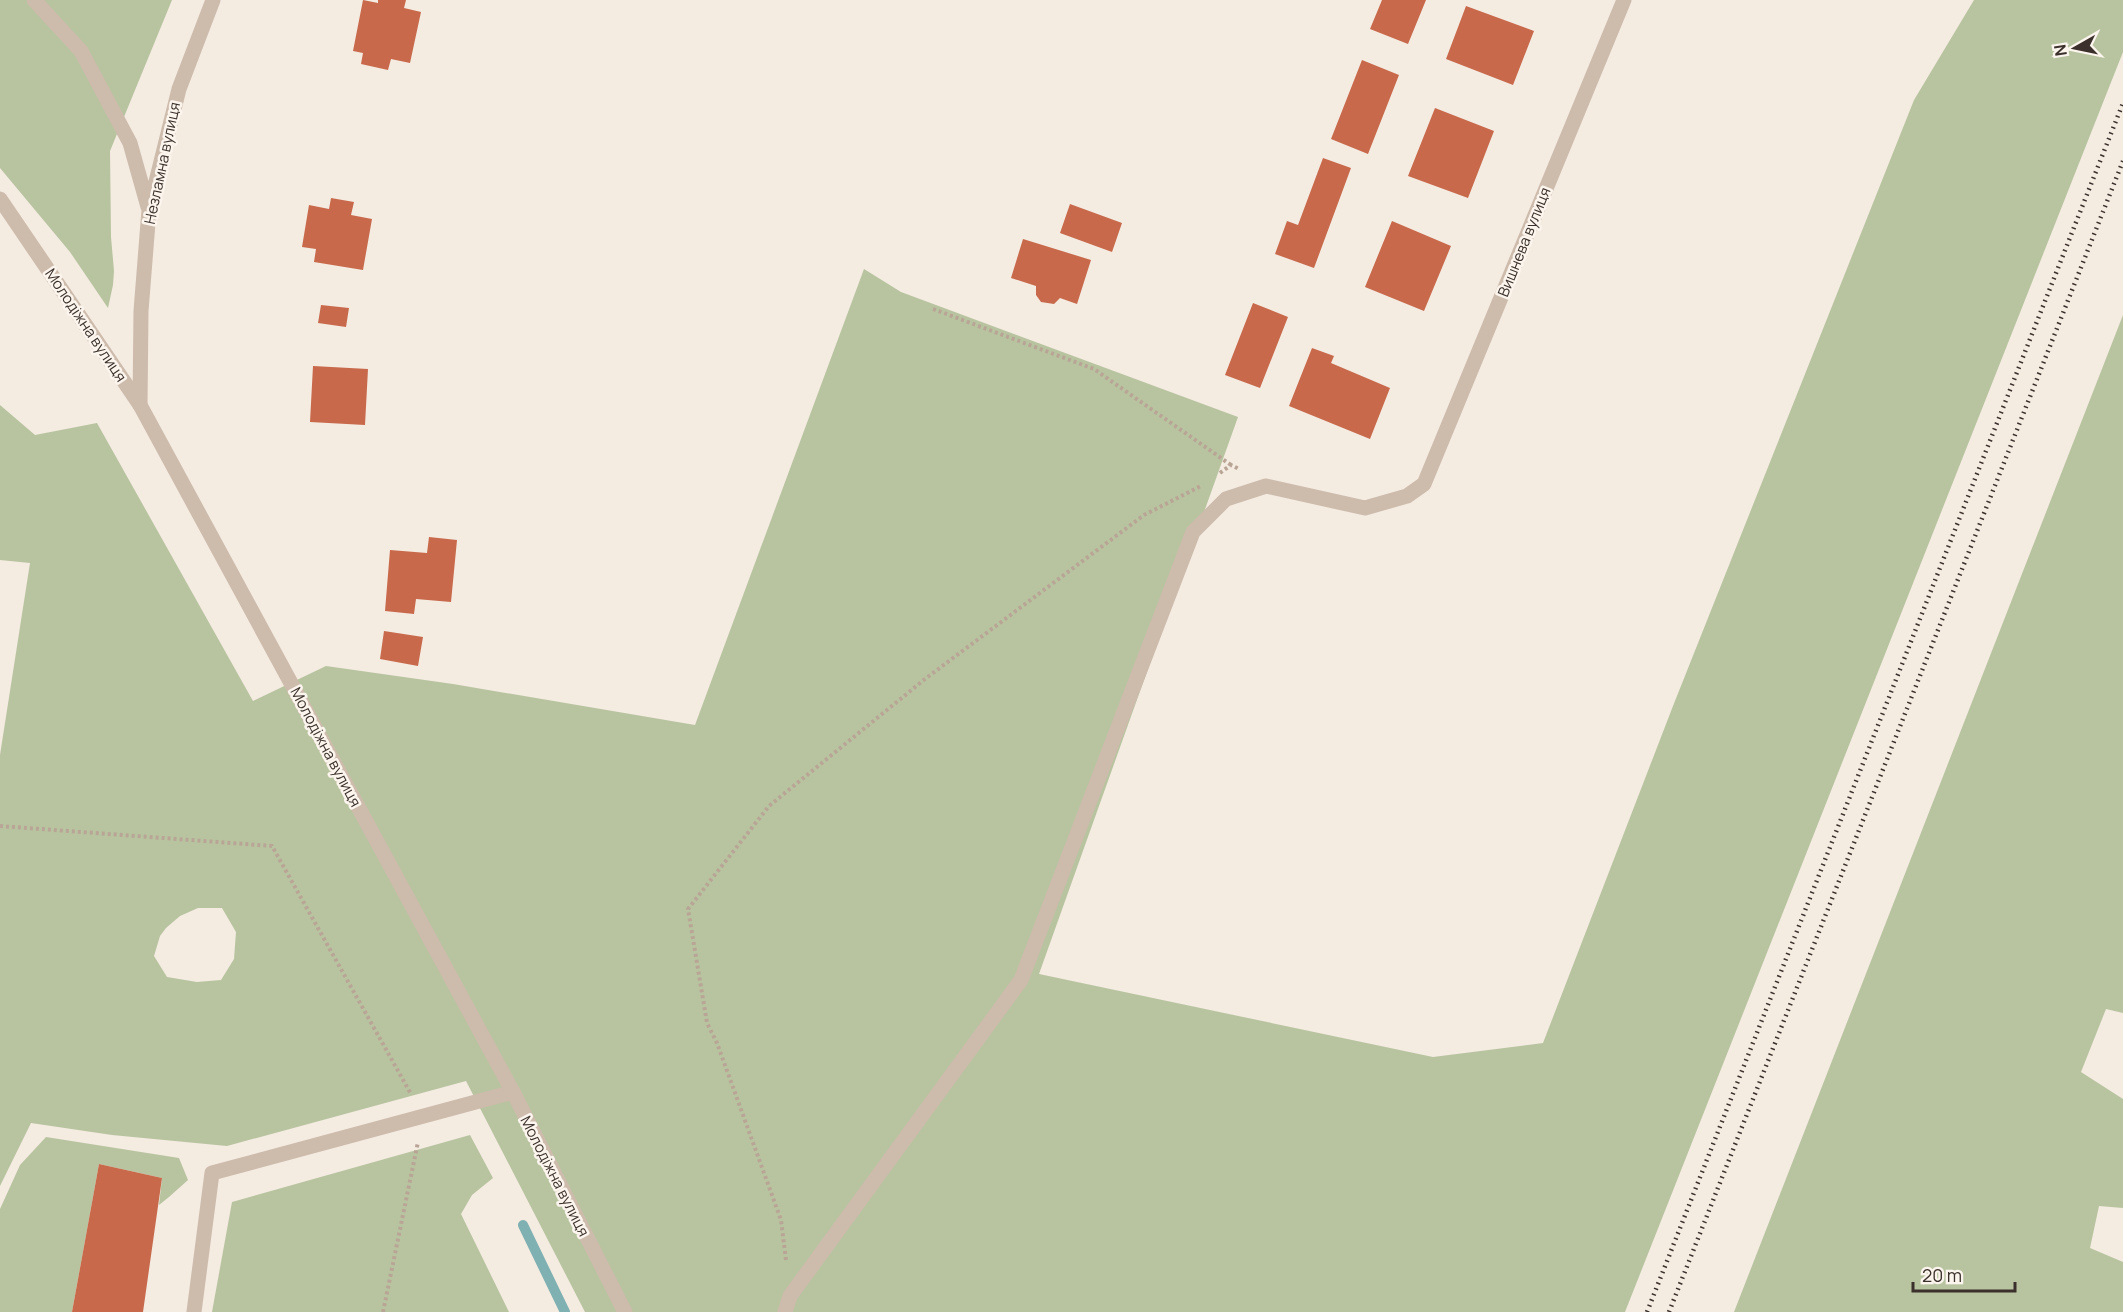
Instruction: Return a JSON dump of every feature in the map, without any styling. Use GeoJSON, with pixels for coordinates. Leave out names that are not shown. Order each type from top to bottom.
{"type":"FeatureCollection","features":[{"type":"Feature","properties":{"kind":"street"},"geometry":{"type":"LineString","coordinates":[[34,0],[81,51],[130,143],[149,210]]}},
{"type":"Feature","properties":{"kind":"street","name":"Незламна вулиця"},"geometry":{"type":"LineString","coordinates":[[140,405],[141,311],[149,210],[179,89],[213,0]]}},
{"type":"Feature","properties":{"kind":"street","name":"Вишнева вулиця"},"geometry":{"type":"LineString","coordinates":[[1266,486],[1365,508],[1407,496],[1424,484],[1624,0]]}},
{"type":"Feature","properties":{"kind":"street","name":"Молодіжна вулиця"},"geometry":{"type":"LineString","coordinates":[[0,199],[140,405],[513,1092],[625,1312]]}},
{"type":"Feature","properties":{"kind":"street"},"geometry":{"type":"LineString","coordinates":[[785,1312],[790,1296],[1021,980],[1193,532],[1226,499],[1266,486]]}},
{"type":"Feature","properties":{"kind":"street"},"geometry":{"type":"LineString","coordinates":[[194,1312],[212,1173],[513,1092]]}},
{"type":"Feature","properties":{"kind":"path"},"geometry":{"type":"LineString","coordinates":[[933,309],[1094,369],[1231,465],[1266,486]]}},
{"type":"Feature","properties":{"kind":"path"},"geometry":{"type":"LineString","coordinates":[[1216,476],[1231,465]]}},
{"type":"Feature","properties":{"kind":"path"},"geometry":{"type":"LineString","coordinates":[[790,1296],[781,1220],[717,1042],[707,1023],[688,909],[769,806],[925,679],[1144,514],[1208,481]]}},
{"type":"Feature","properties":{"kind":"path"},"geometry":{"type":"LineString","coordinates":[[0,826],[272,846],[423,1116],[383,1312]]}},
{"type":"Feature","properties":{"kind":"green space"},"geometry":{"type":"Polygon","coordinates":[[[0,0],[172,0],[110,151],[111,237],[114,271],[108,308],[70,252],[0,168],[0,0]]]}},
{"type":"Feature","properties":{"kind":"green space"},"geometry":{"type":"Polygon","coordinates":[[[1974,0],[2123,0],[2123,52],[1625,1312],[585,1312],[466,1081],[227,1146],[112,1135],[31,1123],[0,1186],[0,755],[30,563],[0,560],[0,405],[35,435],[97,423],[253,701],[326,666],[453,684],[695,725],[864,269],[901,292],[1238,417],[1039,974],[1433,1057],[1543,1043],[1673,706],[1914,100],[1974,0]],[[198,908],[180,916],[166,928],[160,936],[154,956],[167,977],[197,982],[221,980],[234,959],[236,932],[222,908],[198,908]]]}},
{"type":"Feature","properties":{"kind":"green space"},"geometry":{"type":"Polygon","coordinates":[[[2123,315],[2123,1013],[2106,1009],[2081,1072],[2123,1099],[2123,1208],[2099,1206],[2090,1248],[2123,1262],[2123,1312],[1734,1312],[2123,315]]]}},
{"type":"Feature","properties":{"kind":"green space"},"geometry":{"type":"Polygon","coordinates":[[[470,1135],[493,1178],[472,1195],[461,1214],[509,1312],[212,1312],[232,1202],[470,1135]]]}},
{"type":"Feature","properties":{"kind":"green space"},"geometry":{"type":"Polygon","coordinates":[[[46,1137],[179,1158],[188,1180],[159,1205],[162,1178],[99,1164],[72,1312],[0,1312],[0,1209],[20,1165],[46,1137]]]}},
{"type":"Feature","properties":{"kind":"building"},"geometry":{"type":"Polygon","coordinates":[[[363,0],[378,3],[378,0],[406,0],[404,8],[421,12],[410,63],[391,59],[388,70],[361,64],[363,53],[353,51],[363,0]]]}},
{"type":"Feature","properties":{"kind":"building"},"geometry":{"type":"Polygon","coordinates":[[[1382,0],[1426,0],[1408,44],[1370,29],[1382,0]]]}},
{"type":"Feature","properties":{"kind":"building"},"geometry":{"type":"Polygon","coordinates":[[[1466,6],[1534,31],[1513,85],[1446,59],[1466,6]]]}},
{"type":"Feature","properties":{"kind":"building"},"geometry":{"type":"Polygon","coordinates":[[[1362,60],[1399,75],[1368,154],[1331,139],[1362,60]]]}},
{"type":"Feature","properties":{"kind":"building"},"geometry":{"type":"Polygon","coordinates":[[[1435,108],[1494,131],[1468,198],[1408,176],[1435,108]]]}},
{"type":"Feature","properties":{"kind":"building"},"geometry":{"type":"Polygon","coordinates":[[[1323,158],[1351,168],[1314,268],[1275,254],[1287,221],[1298,225],[1323,158]]]}},
{"type":"Feature","properties":{"kind":"building"},"geometry":{"type":"Polygon","coordinates":[[[331,198],[354,202],[351,215],[372,219],[363,270],[314,262],[316,249],[302,247],[309,205],[329,209],[331,198]]]}},
{"type":"Feature","properties":{"kind":"building"},"geometry":{"type":"Polygon","coordinates":[[[1070,204],[1122,223],[1112,252],[1060,233],[1070,204]]]}},
{"type":"Feature","properties":{"kind":"building"},"geometry":{"type":"Polygon","coordinates":[[[1392,221],[1451,246],[1424,311],[1365,287],[1392,221]]]}},
{"type":"Feature","properties":{"kind":"building"},"geometry":{"type":"Polygon","coordinates":[[[1023,239],[1091,260],[1077,304],[1060,298],[1054,304],[1041,302],[1036,295],[1036,286],[1011,278],[1023,239]]]}},
{"type":"Feature","properties":{"kind":"building"},"geometry":{"type":"Polygon","coordinates":[[[1253,303],[1288,317],[1260,388],[1225,375],[1253,303]]]}},
{"type":"Feature","properties":{"kind":"building"},"geometry":{"type":"Polygon","coordinates":[[[321,305],[349,308],[346,327],[318,323],[321,305]]]}},
{"type":"Feature","properties":{"kind":"building"},"geometry":{"type":"Polygon","coordinates":[[[1312,348],[1334,356],[1331,363],[1390,388],[1370,439],[1289,406],[1312,348]]]}},
{"type":"Feature","properties":{"kind":"building"},"geometry":{"type":"Polygon","coordinates":[[[313,366],[368,369],[365,425],[310,422],[313,366]]]}},
{"type":"Feature","properties":{"kind":"building"},"geometry":{"type":"Polygon","coordinates":[[[429,537],[457,540],[451,602],[416,599],[414,614],[385,611],[390,550],[427,553],[429,537]]]}},
{"type":"Feature","properties":{"kind":"building"},"geometry":{"type":"Polygon","coordinates":[[[384,631],[423,637],[418,666],[380,659],[384,631]]]}},
{"type":"Feature","properties":{"kind":"building"},"geometry":{"type":"Polygon","coordinates":[[[99,1164],[162,1178],[143,1312],[72,1312],[99,1164]]]}},
{"type":"Feature","properties":{"kind":"waterway"},"geometry":{"type":"LineString","coordinates":[[523,1225],[565,1312]]}},
{"type":"Feature","properties":{"kind":"railway"},"geometry":{"type":"LineString","coordinates":[[1647,1312],[2123,103]]}},
{"type":"Feature","properties":{"kind":"railway"},"geometry":{"type":"LineString","coordinates":[[1669,1312],[2123,161]]}}]}
